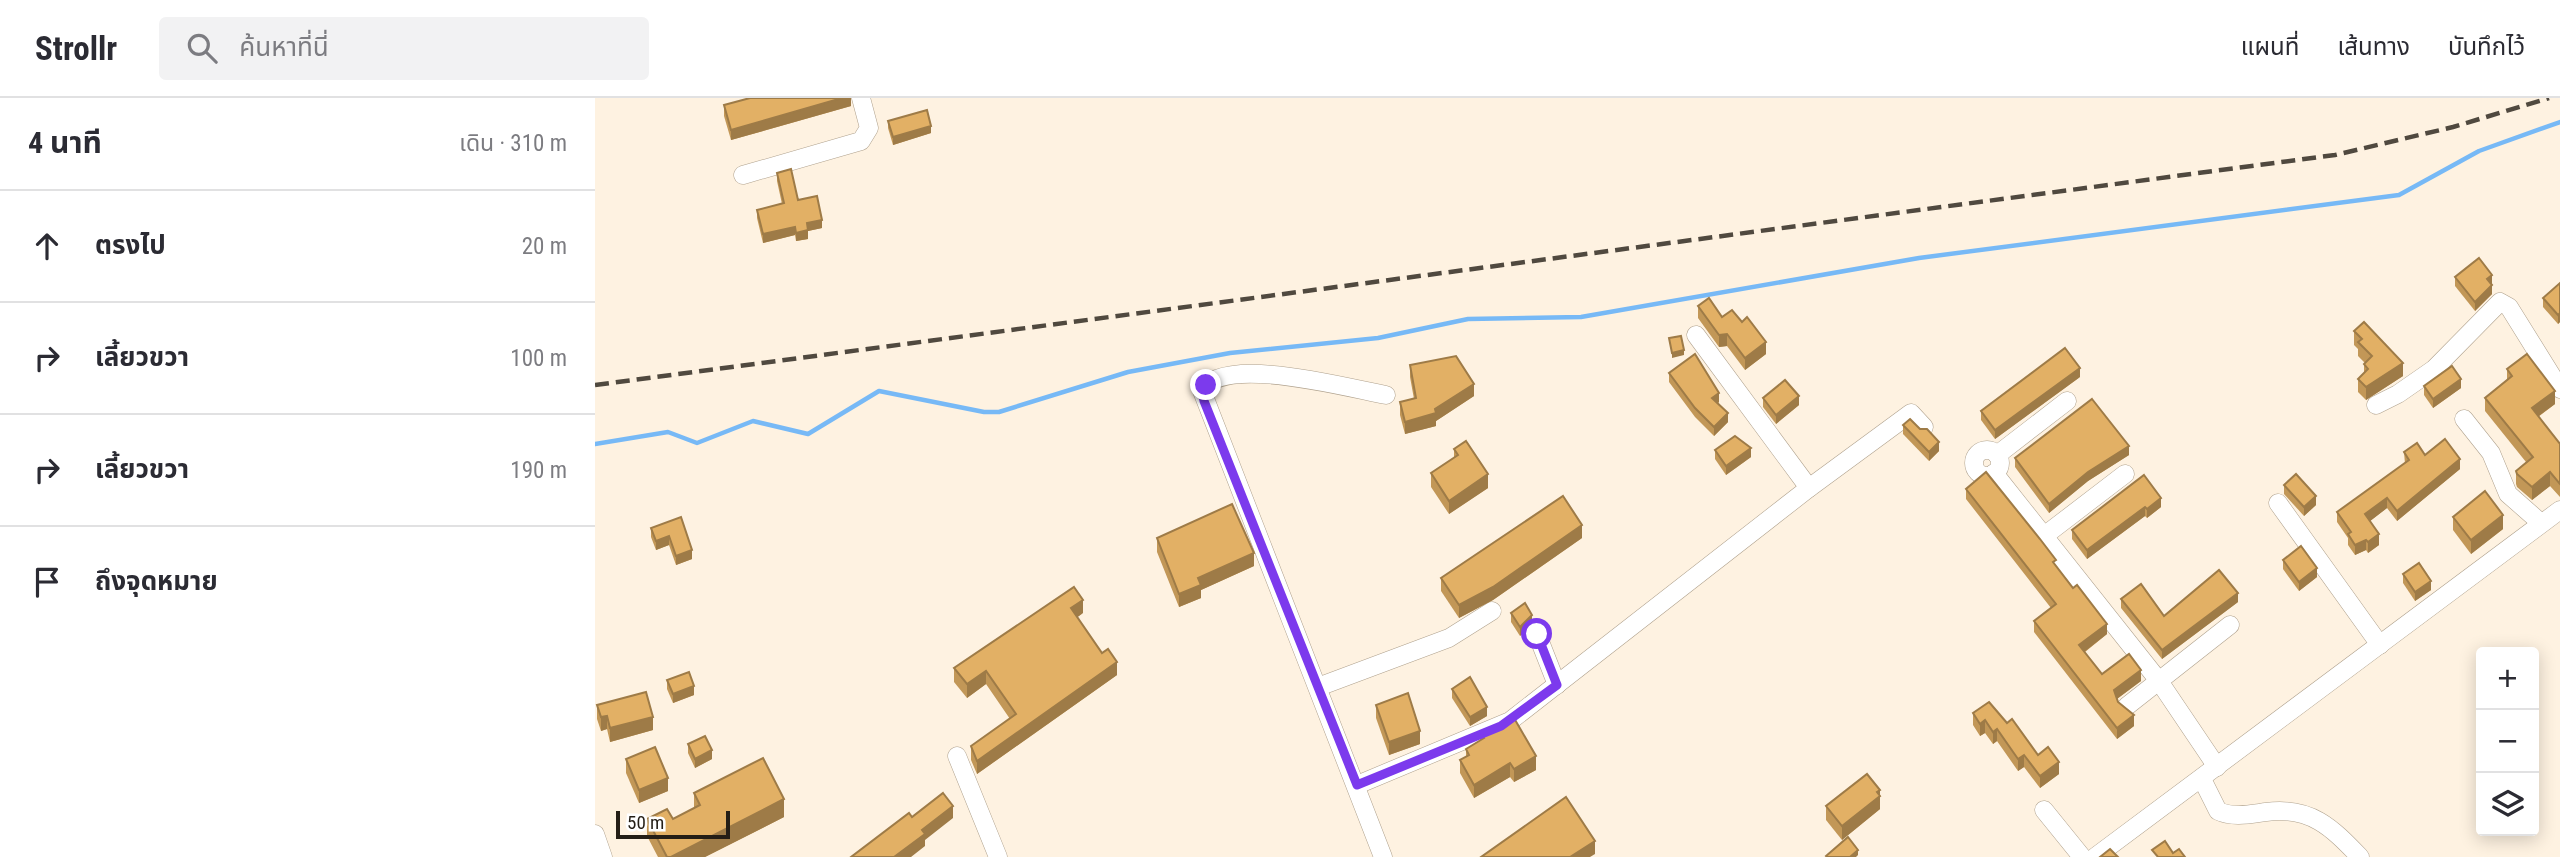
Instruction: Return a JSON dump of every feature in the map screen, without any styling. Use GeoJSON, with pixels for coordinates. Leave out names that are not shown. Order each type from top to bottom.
{"type":"FeatureCollection","features":[{"type":"Feature","properties":{"kind":"street"},"geometry":{"type":"LineString","coordinates":[[743,175],[862,141],[869,128],[861,98]]}},
{"type":"Feature","properties":{"kind":"street"},"geometry":{"type":"LineString","coordinates":[[2376,405],[2398,394],[2434,369],[2500,302],[2509,307],[2560,389]]}},
{"type":"Feature","properties":{"kind":"street"},"geometry":{"type":"LineString","coordinates":[[1696,335],[1809,488]]}},
{"type":"Feature","properties":{"kind":"street"},"geometry":{"type":"LineString","coordinates":[[1383,857],[1202,391],[1206,385],[1221,378],[1254,373],[1386,395]]}},
{"type":"Feature","properties":{"kind":"street"},"geometry":{"type":"LineString","coordinates":[[2067,401],[1997,455],[1986,450],[1979,452],[1974,460],[1975,468],[1981,475],[1994,473],[2159,681],[2217,767]]}},
{"type":"Feature","properties":{"kind":"street"},"geometry":{"type":"LineString","coordinates":[[1357,785],[1501,726],[1911,412],[1924,427]]}},
{"type":"Feature","properties":{"kind":"street"},"geometry":{"type":"LineString","coordinates":[[2464,419],[2491,453],[2508,494],[2541,523]]}},
{"type":"Feature","properties":{"kind":"street"},"geometry":{"type":"LineString","coordinates":[[2043,536],[2126,474]]}},
{"type":"Feature","properties":{"kind":"street"},"geometry":{"type":"LineString","coordinates":[[2278,503],[2380,645]]}},
{"type":"Feature","properties":{"kind":"street"},"geometry":{"type":"LineString","coordinates":[[2095,857],[2560,510]]}},
{"type":"Feature","properties":{"kind":"street"},"geometry":{"type":"LineString","coordinates":[[1318,687],[1449,638],[1492,611]]}},
{"type":"Feature","properties":{"kind":"street"},"geometry":{"type":"LineString","coordinates":[[2127,706],[2230,625]]}},
{"type":"Feature","properties":{"kind":"street"},"geometry":{"type":"LineString","coordinates":[[1537,634],[1557,685]]}},
{"type":"Feature","properties":{"kind":"street"},"geometry":{"type":"LineString","coordinates":[[957,756],[998,857]]}},
{"type":"Feature","properties":{"kind":"street"},"geometry":{"type":"LineString","coordinates":[[2202,779],[2214,808],[2222,813],[2247,815],[2274,811],[2307,815],[2327,823],[2360,857]]}},
{"type":"Feature","properties":{"kind":"street"},"geometry":{"type":"LineString","coordinates":[[2044,810],[2082,857]]}},
{"type":"Feature","properties":{"kind":"street"},"geometry":{"type":"LineString","coordinates":[[595,834],[603,857]]}},
{"type":"Feature","properties":{"kind":"building"},"geometry":{"type":"Polygon","coordinates":[[[750,98],[842,98],[731,130],[724,105],[750,98]]]}},
{"type":"Feature","properties":{"kind":"building"},"geometry":{"type":"Polygon","coordinates":[[[927,110],[931,126],[893,137],[888,121],[927,110]]]}},
{"type":"Feature","properties":{"kind":"building"},"geometry":{"type":"Polygon","coordinates":[[[791,169],[798,200],[817,196],[822,220],[807,223],[808,230],[796,233],[795,227],[763,234],[757,210],[784,203],[777,173],[791,169]]]}},
{"type":"Feature","properties":{"kind":"building"},"geometry":{"type":"Polygon","coordinates":[[[2479,258],[2492,275],[2487,279],[2492,285],[2475,302],[2455,277],[2479,258]]]}},
{"type":"Feature","properties":{"kind":"building"},"geometry":{"type":"Polygon","coordinates":[[[2560,283],[2560,313],[2558,315],[2543,298],[2560,283]]]}},
{"type":"Feature","properties":{"kind":"building"},"geometry":{"type":"Polygon","coordinates":[[[1709,298],[1722,317],[1732,310],[1742,322],[1747,317],[1766,342],[1745,358],[1727,334],[1719,335],[1698,306],[1709,298]]]}},
{"type":"Feature","properties":{"kind":"building"},"geometry":{"type":"Polygon","coordinates":[[[2364,322],[2403,363],[2366,387],[2358,379],[2368,369],[2364,364],[2372,356],[2358,342],[2362,339],[2354,331],[2364,322]]]}},
{"type":"Feature","properties":{"kind":"building"},"geometry":{"type":"Polygon","coordinates":[[[1681,336],[1684,350],[1672,353],[1669,338],[1681,336]]]}},
{"type":"Feature","properties":{"kind":"building"},"geometry":{"type":"Polygon","coordinates":[[[2065,348],[2080,368],[1995,430],[1981,411],[2065,348]]]}},
{"type":"Feature","properties":{"kind":"building"},"geometry":{"type":"Polygon","coordinates":[[[1695,354],[1719,393],[1712,398],[1728,413],[1714,427],[1695,408],[1669,373],[1695,354]]]}},
{"type":"Feature","properties":{"kind":"building"},"geometry":{"type":"Polygon","coordinates":[[[2527,354],[2555,391],[2532,408],[2560,444],[2560,484],[2550,472],[2532,487],[2517,474],[2516,471],[2533,457],[2485,398],[2512,376],[2507,369],[2527,354]]]}},
{"type":"Feature","properties":{"kind":"building"},"geometry":{"type":"Polygon","coordinates":[[[1456,356],[1474,384],[1435,409],[1436,413],[1405,422],[1400,402],[1416,398],[1410,365],[1456,356]]]}},
{"type":"Feature","properties":{"kind":"building"},"geometry":{"type":"Polygon","coordinates":[[[2452,366],[2461,379],[2433,399],[2424,386],[2452,366]]]}},
{"type":"Feature","properties":{"kind":"building"},"geometry":{"type":"Polygon","coordinates":[[[1785,380],[1799,396],[1776,415],[1763,398],[1785,380]]]}},
{"type":"Feature","properties":{"kind":"building"},"geometry":{"type":"Polygon","coordinates":[[[2092,399],[2129,446],[2088,472],[2049,504],[2015,458],[2092,399]]]}},
{"type":"Feature","properties":{"kind":"building"},"geometry":{"type":"Polygon","coordinates":[[[1910,419],[1920,429],[1927,429],[1939,442],[1929,452],[1903,425],[1910,419]]]}},
{"type":"Feature","properties":{"kind":"building"},"geometry":{"type":"Polygon","coordinates":[[[1735,436],[1751,448],[1726,466],[1715,450],[1735,436]]]}},
{"type":"Feature","properties":{"kind":"building"},"geometry":{"type":"Polygon","coordinates":[[[2445,439],[2460,459],[2397,511],[2387,498],[2365,514],[2379,534],[2368,542],[2366,540],[2355,545],[2348,534],[2351,532],[2337,512],[2409,460],[2404,452],[2417,443],[2425,455],[2445,439]]]}},
{"type":"Feature","properties":{"kind":"building"},"geometry":{"type":"Polygon","coordinates":[[[1466,441],[1488,474],[1449,501],[1431,473],[1458,455],[1454,449],[1466,441]]]}},
{"type":"Feature","properties":{"kind":"building"},"geometry":{"type":"Polygon","coordinates":[[[1986,472],[2056,560],[2053,562],[2073,588],[2077,585],[2107,624],[2079,645],[2102,674],[2129,654],[2141,670],[2114,690],[2118,702],[2134,715],[2117,728],[2034,621],[2056,604],[1966,489],[1986,472]]]}},
{"type":"Feature","properties":{"kind":"building"},"geometry":{"type":"Polygon","coordinates":[[[2296,474],[2316,496],[2304,507],[2284,485],[2296,474]]]}},
{"type":"Feature","properties":{"kind":"building"},"geometry":{"type":"Polygon","coordinates":[[[2144,475],[2161,498],[2087,550],[2072,530],[2144,475]]]}},
{"type":"Feature","properties":{"kind":"building"},"geometry":{"type":"Polygon","coordinates":[[[2485,491],[2503,515],[2471,540],[2453,517],[2485,491]]]}},
{"type":"Feature","properties":{"kind":"building"},"geometry":{"type":"Polygon","coordinates":[[[1563,496],[1582,525],[1493,587],[1459,605],[1441,578],[1563,496]]]}},
{"type":"Feature","properties":{"kind":"building"},"geometry":{"type":"Polygon","coordinates":[[[1232,504],[1254,553],[1198,578],[1201,585],[1179,594],[1157,538],[1232,504]]]}},
{"type":"Feature","properties":{"kind":"building"},"geometry":{"type":"Polygon","coordinates":[[[681,517],[692,550],[676,556],[669,536],[656,541],[651,528],[681,517]]]}},
{"type":"Feature","properties":{"kind":"building"},"geometry":{"type":"Polygon","coordinates":[[[2301,546],[2317,568],[2299,582],[2283,560],[2301,546]]]}},
{"type":"Feature","properties":{"kind":"building"},"geometry":{"type":"Polygon","coordinates":[[[2419,563],[2431,581],[2415,592],[2403,574],[2419,563]]]}},
{"type":"Feature","properties":{"kind":"building"},"geometry":{"type":"Polygon","coordinates":[[[2219,570],[2238,593],[2162,650],[2121,599],[2141,584],[2164,616],[2219,570]]]}},
{"type":"Feature","properties":{"kind":"building"},"geometry":{"type":"Polygon","coordinates":[[[1074,587],[1083,600],[1071,608],[1102,653],[1108,649],[1117,662],[977,761],[971,746],[1016,714],[986,671],[967,684],[954,668],[1074,587]]]}},
{"type":"Feature","properties":{"kind":"building"},"geometry":{"type":"Polygon","coordinates":[[[1525,603],[1532,615],[1520,627],[1511,613],[1525,603]]]}},
{"type":"Feature","properties":{"kind":"building"},"geometry":{"type":"Polygon","coordinates":[[[689,672],[694,686],[673,694],[667,680],[689,672]]]}},
{"type":"Feature","properties":{"kind":"building"},"geometry":{"type":"Polygon","coordinates":[[[1470,677],[1487,707],[1470,717],[1452,689],[1470,677]]]}},
{"type":"Feature","properties":{"kind":"building"},"geometry":{"type":"Polygon","coordinates":[[[646,692],[653,717],[610,728],[607,716],[601,717],[597,705],[646,692]]]}},
{"type":"Feature","properties":{"kind":"building"},"geometry":{"type":"Polygon","coordinates":[[[1408,693],[1420,731],[1389,742],[1376,705],[1408,693]]]}},
{"type":"Feature","properties":{"kind":"building"},"geometry":{"type":"Polygon","coordinates":[[[1989,702],[2007,723],[2012,719],[2038,755],[2048,747],[2059,762],[2040,776],[2024,755],[2018,759],[1997,729],[1993,732],[1985,720],[1980,724],[1973,713],[1989,702]]]}},
{"type":"Feature","properties":{"kind":"building"},"geometry":{"type":"Polygon","coordinates":[[[1514,718],[1536,756],[1514,769],[1510,763],[1474,785],[1460,760],[1469,755],[1466,749],[1484,738],[1480,732],[1514,718]]]}},
{"type":"Feature","properties":{"kind":"building"},"geometry":{"type":"Polygon","coordinates":[[[705,736],[712,750],[695,759],[688,744],[705,736]]]}},
{"type":"Feature","properties":{"kind":"building"},"geometry":{"type":"Polygon","coordinates":[[[655,747],[668,778],[639,790],[626,759],[655,747]]]}},
{"type":"Feature","properties":{"kind":"building"},"geometry":{"type":"Polygon","coordinates":[[[763,758],[784,799],[667,857],[647,819],[667,809],[673,819],[700,805],[694,793],[763,758]]]}},
{"type":"Feature","properties":{"kind":"building"},"geometry":{"type":"Polygon","coordinates":[[[1867,774],[1880,790],[1877,792],[1880,796],[1842,826],[1826,806],[1867,774]]]}},
{"type":"Feature","properties":{"kind":"building"},"geometry":{"type":"Polygon","coordinates":[[[943,793],[953,806],[922,830],[925,834],[894,857],[851,857],[909,813],[912,817],[943,793]]]}},
{"type":"Feature","properties":{"kind":"building"},"geometry":{"type":"Polygon","coordinates":[[[1566,797],[1595,841],[1570,857],[1481,857],[1566,797]]]}},
{"type":"Feature","properties":{"kind":"building"},"geometry":{"type":"Polygon","coordinates":[[[1848,837],[1858,850],[1850,857],[1826,856],[1848,837]]]}},
{"type":"Feature","properties":{"kind":"building"},"geometry":{"type":"Polygon","coordinates":[[[2165,841],[2173,853],[2179,849],[2185,857],[2158,857],[2152,850],[2165,841]]]}},
{"type":"Feature","properties":{"kind":"building"},"geometry":{"type":"Polygon","coordinates":[[[2110,849],[2118,857],[2100,857],[2110,849]]]}},
{"type":"Feature","properties":{"kind":"waterway"},"geometry":{"type":"LineString","coordinates":[[595,444],[668,432],[697,443],[753,421],[808,434],[879,391],[984,412],[999,412],[1128,372],[1230,353],[1378,338],[1468,319],[1581,317],[1919,258],[2399,195],[2479,151],[2560,122]]}},
{"type":"Feature","properties":{"kind":"railway"},"geometry":{"type":"LineString","coordinates":[[595,385],[2335,155],[2453,127],[2549,98]]}},
{"type":"Feature","properties":{"kind":"route"},"geometry":{"type":"LineString","coordinates":[[1206,385],[1202,391],[1204,401],[1357,785],[1501,726],[1557,685],[1537,634]]}}]}
